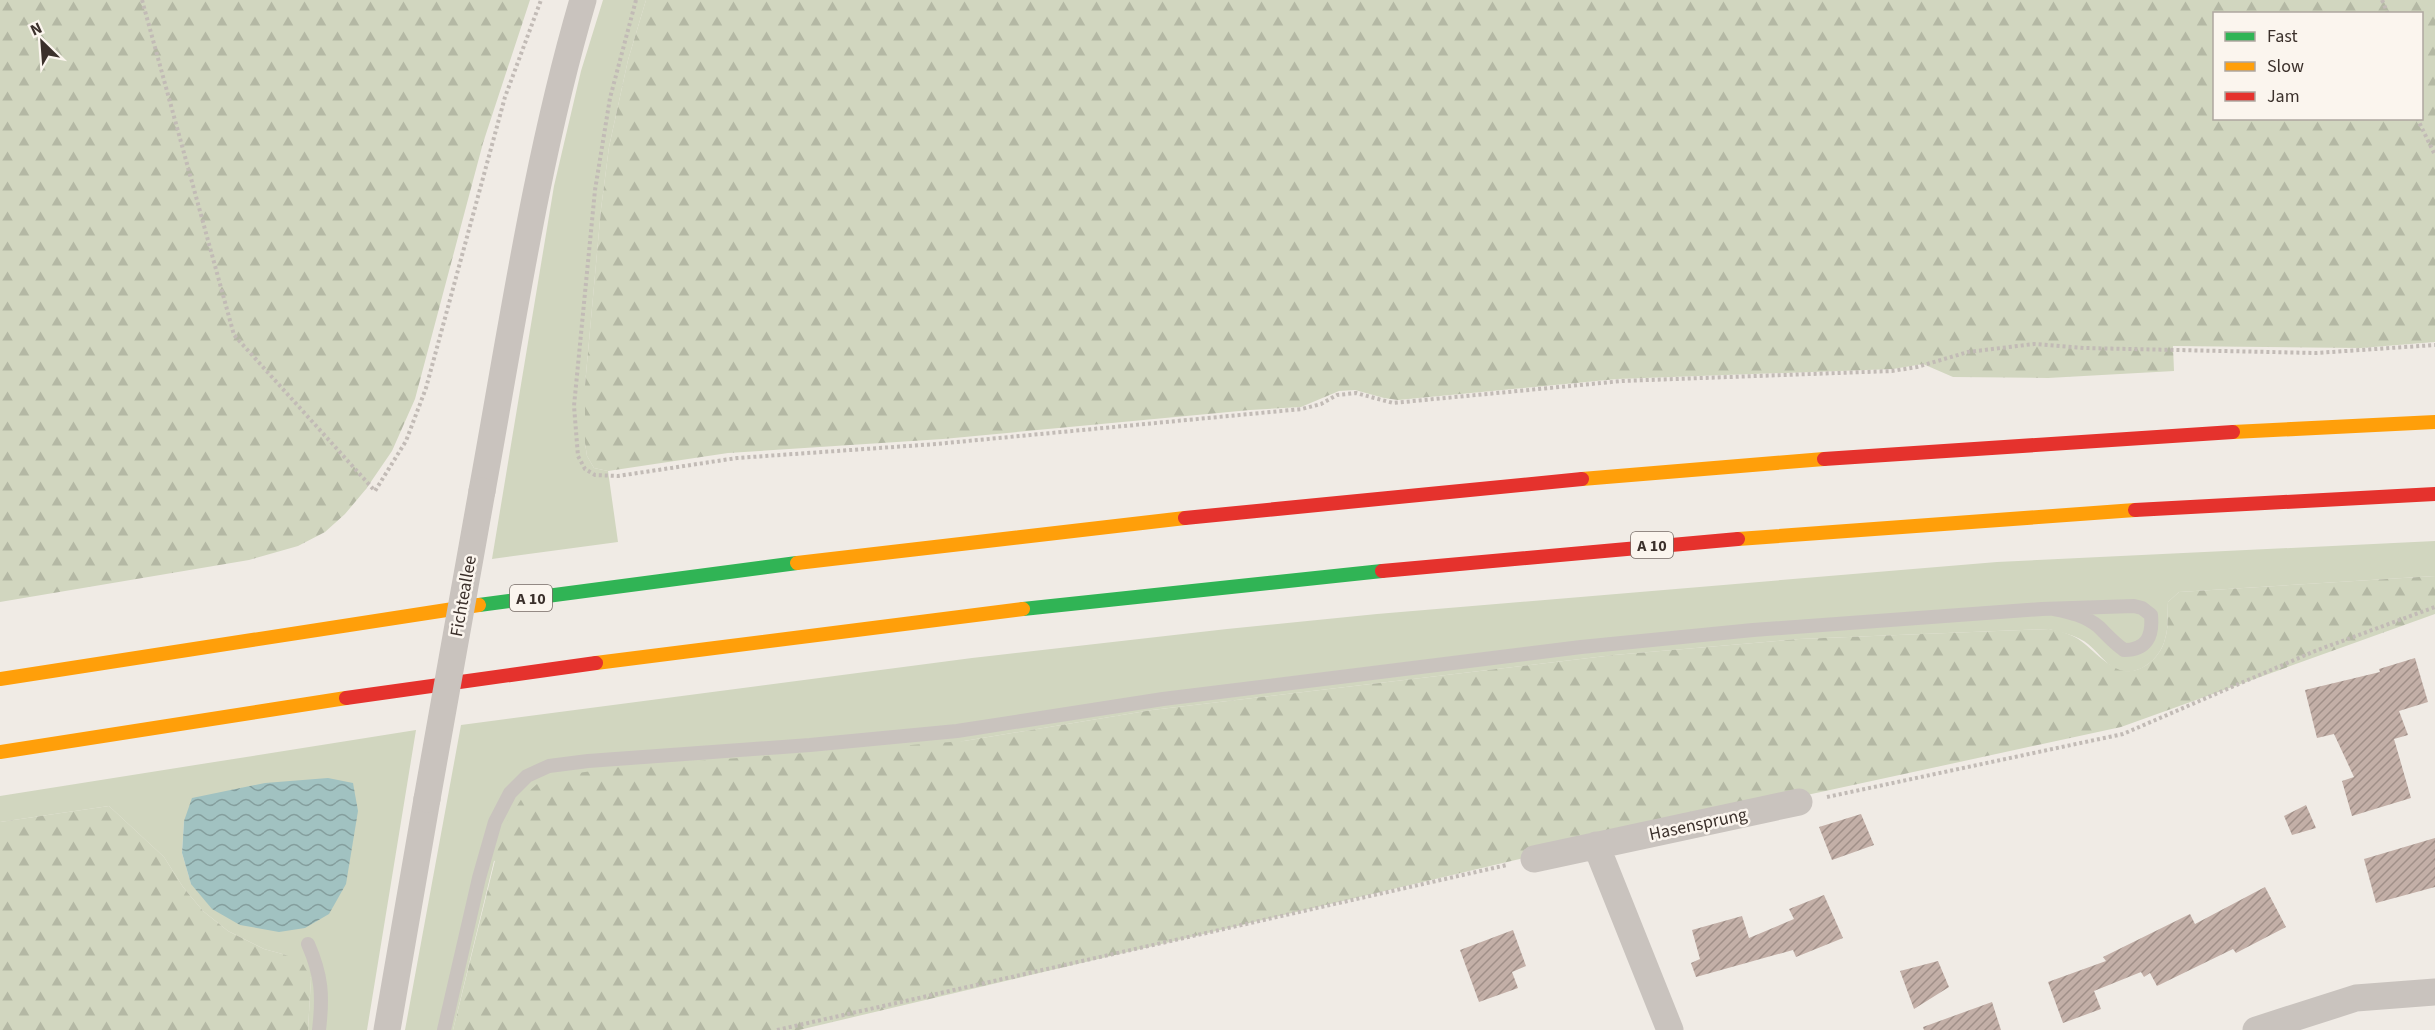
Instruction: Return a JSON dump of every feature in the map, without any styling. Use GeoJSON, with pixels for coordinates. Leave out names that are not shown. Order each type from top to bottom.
{"type":"FeatureCollection","features":[{"type":"Feature","properties":{"kind":"highway","name":"A 10"},"geometry":{"type":"LineString","coordinates":[[0,679],[504,602],[824,559],[1065,531],[1497,486],[1629,475],[2038,444],[2435,422]]}},
{"type":"Feature","properties":{"kind":"highway","name":"A 10"},"geometry":{"type":"LineString","coordinates":[[0,752],[549,668],[871,627],[1341,573],[1689,542],[2029,518],[2435,494]]}},
{"type":"Feature","properties":{"kind":"street","name":"Fichteallee"},"geometry":{"type":"LineString","coordinates":[[387,1030],[482,491],[543,162],[566,61],[583,0]]}},
{"type":"Feature","properties":{"kind":"street","name":"Hasensprung"},"geometry":{"type":"LineString","coordinates":[[1534,859],[1799,802]]}},
{"type":"Feature","properties":{"kind":"street"},"geometry":{"type":"LineString","coordinates":[[1596,845],[1670,1030]]}},
{"type":"Feature","properties":{"kind":"street"},"geometry":{"type":"LineString","coordinates":[[2256,1030],[2356,998],[2435,992]]}},
{"type":"Feature","properties":{"kind":"lane"},"geometry":{"type":"LineString","coordinates":[[444,1030],[479,878],[495,822],[510,793],[527,776],[549,766],[957,731],[1163,699],[1581,647],[1753,630],[2054,609],[2142,608],[2151,615],[2152,627],[2149,639],[2141,647],[2124,650],[2110,641],[2098,627],[2086,618],[2054,609]]}},
{"type":"Feature","properties":{"kind":"lane"},"geometry":{"type":"LineString","coordinates":[[308,944],[319,968],[323,998],[319,1030]]}},
{"type":"Feature","properties":{"kind":"path"},"geometry":{"type":"LineString","coordinates":[[142,0],[234,335],[375,490],[406,441],[426,388],[505,97],[541,0]]}},
{"type":"Feature","properties":{"kind":"path"},"geometry":{"type":"LineString","coordinates":[[636,0],[610,98],[595,190],[574,406],[578,456],[585,469],[595,475],[618,476],[737,458],[936,444],[1302,409],[1321,404],[1337,395],[1356,393],[1393,403],[1622,381],[1892,371],[1917,367],[1968,352],[2034,344],[2084,348],[2316,353],[2435,345]]}},
{"type":"Feature","properties":{"kind":"path"},"geometry":{"type":"LineString","coordinates":[[2418,120],[2435,155]]}},
{"type":"Feature","properties":{"kind":"path"},"geometry":{"type":"LineString","coordinates":[[1799,802],[2124,734],[2315,651],[2435,607]]}},
{"type":"Feature","properties":{"kind":"path"},"geometry":{"type":"LineString","coordinates":[[777,1030],[1534,859]]}},
{"type":"Feature","properties":{"kind":"green space"},"geometry":{"type":"Polygon","coordinates":[[[0,0],[530,0],[483,143],[415,399],[392,451],[366,489],[345,514],[325,532],[298,546],[249,560],[0,602],[0,0]]]}},
{"type":"Feature","properties":{"kind":"green space"},"geometry":{"type":"Polygon","coordinates":[[[603,0],[646,0],[628,60],[609,147],[585,385],[587,456],[594,468],[608,471],[618,542],[492,559],[554,186],[581,71],[603,0]]]}},
{"type":"Feature","properties":{"kind":"green space"},"geometry":{"type":"Polygon","coordinates":[[[646,0],[2435,0],[2435,342],[2361,348],[2173,346],[2174,371],[2048,378],[1953,377],[1923,364],[1893,369],[1617,379],[1398,400],[1355,390],[1339,391],[1301,407],[943,439],[728,453],[608,471],[594,468],[587,456],[585,385],[609,147],[628,60],[646,0]]]}},
{"type":"Feature","properties":{"kind":"green space"},"geometry":{"type":"Polygon","coordinates":[[[2435,541],[2435,576],[2179,592],[2168,602],[2166,634],[2158,655],[2137,670],[2128,672],[2112,667],[2080,639],[2049,629],[1799,639],[1614,655],[1152,710],[964,741],[494,861],[453,1030],[405,1030],[461,725],[972,658],[1377,614],[1997,562],[2435,541]]]}},
{"type":"Feature","properties":{"kind":"green space"},"geometry":{"type":"Polygon","coordinates":[[[2435,576],[2435,614],[2121,727],[1595,841],[799,1030],[453,1030],[503,828],[522,798],[537,784],[571,774],[620,767],[964,741],[1152,710],[1614,655],[1799,639],[2049,629],[2071,635],[2112,666],[2128,671],[2137,670],[2158,655],[2166,634],[2168,602],[2179,592],[2435,576]]]}},
{"type":"Feature","properties":{"kind":"green space"},"geometry":{"type":"Polygon","coordinates":[[[416,730],[367,1030],[308,1030],[311,978],[286,955],[264,949],[228,931],[203,911],[183,887],[164,857],[109,806],[0,822],[0,796],[416,730]],[[184,821],[182,853],[191,884],[184,821]]]}},
{"type":"Feature","properties":{"kind":"green space"},"geometry":{"type":"Polygon","coordinates":[[[109,806],[164,857],[183,887],[203,911],[228,931],[264,949],[286,955],[303,964],[311,978],[308,1030],[0,1030],[0,822],[109,806]]]}},
{"type":"Feature","properties":{"kind":"water"},"geometry":{"type":"Polygon","coordinates":[[[328,778],[353,783],[358,811],[346,884],[329,914],[305,928],[279,932],[240,925],[212,909],[191,884],[182,853],[184,821],[192,798],[265,783],[328,778]]]}},
{"type":"Feature","properties":{"kind":"building"},"geometry":{"type":"Polygon","coordinates":[[[2415,658],[2428,702],[2399,711],[2408,735],[2394,739],[2411,798],[2352,816],[2342,781],[2354,777],[2334,734],[2317,738],[2305,690],[2380,672],[2379,669],[2415,658]]]}},
{"type":"Feature","properties":{"kind":"building"},"geometry":{"type":"Polygon","coordinates":[[[2306,805],[2316,828],[2292,835],[2284,816],[2306,805]]]}},
{"type":"Feature","properties":{"kind":"building"},"geometry":{"type":"Polygon","coordinates":[[[1861,814],[1874,845],[1832,860],[1819,827],[1861,814]]]}},
{"type":"Feature","properties":{"kind":"building"},"geometry":{"type":"Polygon","coordinates":[[[2435,838],[2435,887],[2376,903],[2364,859],[2435,838]]]}},
{"type":"Feature","properties":{"kind":"building"},"geometry":{"type":"Polygon","coordinates":[[[2265,887],[2286,927],[2236,953],[2233,949],[2157,986],[2150,973],[2144,977],[2141,972],[2094,991],[2101,1009],[2063,1023],[2048,982],[2106,961],[2103,957],[2190,914],[2195,924],[2265,887]]]}},
{"type":"Feature","properties":{"kind":"building"},"geometry":{"type":"Polygon","coordinates":[[[1824,895],[1843,938],[1796,957],[1793,950],[1696,977],[1691,963],[1700,959],[1692,930],[1742,916],[1749,938],[1794,919],[1789,909],[1824,895]]]}},
{"type":"Feature","properties":{"kind":"building"},"geometry":{"type":"Polygon","coordinates":[[[1513,930],[1526,966],[1512,972],[1518,988],[1479,1002],[1460,950],[1513,930]]]}},
{"type":"Feature","properties":{"kind":"building"},"geometry":{"type":"Polygon","coordinates":[[[1938,961],[1949,987],[1914,1009],[1900,971],[1938,961]]]}},
{"type":"Feature","properties":{"kind":"building"},"geometry":{"type":"Polygon","coordinates":[[[1992,1002],[2001,1030],[1924,1030],[1923,1027],[1992,1002]]]}},
{"type":"Feature","properties":{"kind":"traffic: fast"},"geometry":{"type":"LineString","coordinates":[[479,605],[797,563]]}},
{"type":"Feature","properties":{"kind":"traffic: fast"},"geometry":{"type":"LineString","coordinates":[[1023,609],[1382,571]]}},
{"type":"Feature","properties":{"kind":"traffic: slow"},"geometry":{"type":"LineString","coordinates":[[2233,432],[2435,422]]}},
{"type":"Feature","properties":{"kind":"traffic: slow"},"geometry":{"type":"LineString","coordinates":[[1582,479],[1824,459]]}},
{"type":"Feature","properties":{"kind":"traffic: slow"},"geometry":{"type":"LineString","coordinates":[[1738,539],[2135,510]]}},
{"type":"Feature","properties":{"kind":"traffic: slow"},"geometry":{"type":"LineString","coordinates":[[797,563],[1185,518]]}},
{"type":"Feature","properties":{"kind":"traffic: slow"},"geometry":{"type":"LineString","coordinates":[[0,679],[479,605]]}},
{"type":"Feature","properties":{"kind":"traffic: slow"},"geometry":{"type":"LineString","coordinates":[[596,663],[1023,609]]}},
{"type":"Feature","properties":{"kind":"traffic: slow"},"geometry":{"type":"LineString","coordinates":[[0,752],[346,698]]}},
{"type":"Feature","properties":{"kind":"traffic: jam"},"geometry":{"type":"LineString","coordinates":[[1824,459],[2233,432]]}},
{"type":"Feature","properties":{"kind":"traffic: jam"},"geometry":{"type":"LineString","coordinates":[[1185,518],[1582,479]]}},
{"type":"Feature","properties":{"kind":"traffic: jam"},"geometry":{"type":"LineString","coordinates":[[2135,510],[2435,494]]}},
{"type":"Feature","properties":{"kind":"traffic: jam"},"geometry":{"type":"LineString","coordinates":[[1382,571],[1738,539]]}},
{"type":"Feature","properties":{"kind":"traffic: jam"},"geometry":{"type":"LineString","coordinates":[[346,698],[596,663]]}}]}
